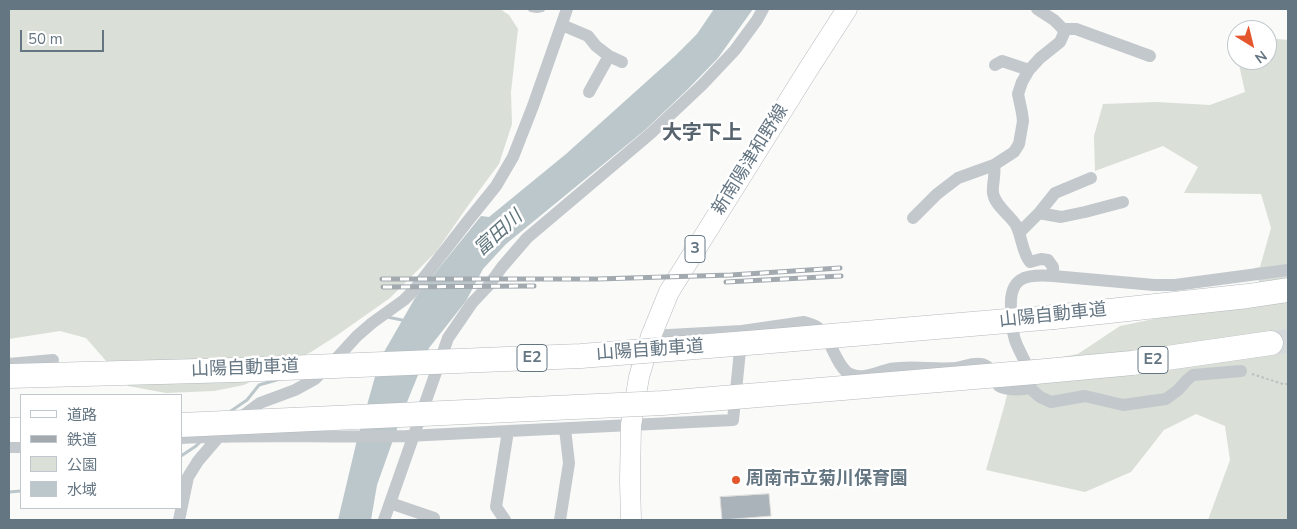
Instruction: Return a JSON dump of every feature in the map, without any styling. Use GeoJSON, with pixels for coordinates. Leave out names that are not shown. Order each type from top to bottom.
{"type":"FeatureCollection","features":[{"type":"Feature","properties":{"kind":"highway","name":"山陽自動車道"},"geometry":{"type":"LineString","coordinates":[[9,376],[236,370],[581,356],[1054,317],[1288,290]]}},
{"type":"Feature","properties":{"kind":"highway","name":"E2"},"geometry":{"type":"LineString","coordinates":[[182,425],[663,403],[1033,380],[1132,363],[1271,344]]}},
{"type":"Feature","properties":{"kind":"main road","name":"新南陽津和野線"},"geometry":{"type":"LineString","coordinates":[[631,520],[631,425],[638,377],[651,336],[669,292],[847,9]]}},
{"type":"Feature","properties":{"kind":"street"},"geometry":{"type":"LineString","coordinates":[[182,506],[188,477],[198,461],[219,436],[260,403],[295,390],[315,379],[357,336],[404,300],[415,289],[496,186],[513,157],[567,9]]}},
{"type":"Feature","properties":{"kind":"street"},"geometry":{"type":"LineString","coordinates":[[384,520],[411,436],[448,338],[472,303],[527,238],[650,134],[702,85],[735,50],[763,9]]}},
{"type":"Feature","properties":{"kind":"street"},"geometry":{"type":"LineString","coordinates":[[913,218],[937,194],[958,178],[994,165],[1014,152],[1019,144],[1022,113],[1018,94],[1022,82],[1040,58],[1060,42],[1064,33],[1063,29],[1054,20],[1037,9]]}},
{"type":"Feature","properties":{"kind":"street"},"geometry":{"type":"LineString","coordinates":[[562,25],[588,36],[596,46],[609,56],[622,62]]}},
{"type":"Feature","properties":{"kind":"street"},"geometry":{"type":"LineString","coordinates":[[1063,29],[1076,29],[1150,56]]}},
{"type":"Feature","properties":{"kind":"street"},"geometry":{"type":"LineString","coordinates":[[590,92],[609,56]]}},
{"type":"Feature","properties":{"kind":"street"},"geometry":{"type":"LineString","coordinates":[[995,65],[1002,61],[1030,70]]}},
{"type":"Feature","properties":{"kind":"street"},"geometry":{"type":"LineString","coordinates":[[994,165],[993,194],[997,203],[1015,224],[1030,262],[1041,259],[1048,260],[1053,267],[1053,276]]}},
{"type":"Feature","properties":{"kind":"street"},"geometry":{"type":"LineString","coordinates":[[1019,233],[1055,193],[1091,178]]}},
{"type":"Feature","properties":{"kind":"street"},"geometry":{"type":"LineString","coordinates":[[1039,213],[1061,217],[1123,202]]}},
{"type":"Feature","properties":{"kind":"street"},"geometry":{"type":"LineString","coordinates":[[1241,371],[1194,375],[1166,399],[1123,405],[1085,396],[1051,402],[1040,398],[1015,340],[1011,323],[1010,298],[1014,286],[1022,278],[1036,275],[1154,285],[1175,285],[1288,270]]}},
{"type":"Feature","properties":{"kind":"street"},"geometry":{"type":"LineString","coordinates":[[651,336],[742,331],[804,322],[822,330],[845,371],[852,375],[865,376],[891,369],[910,367],[955,368],[980,363],[988,366],[994,374],[997,384],[1002,388],[1024,389],[1033,380]]}},
{"type":"Feature","properties":{"kind":"street"},"geometry":{"type":"LineString","coordinates":[[182,438],[219,436],[411,436],[733,420],[742,331]]}},
{"type":"Feature","properties":{"kind":"street"},"geometry":{"type":"LineString","coordinates":[[9,364],[53,360]]}},
{"type":"Feature","properties":{"kind":"street"},"geometry":{"type":"LineString","coordinates":[[560,520],[569,463],[565,429]]}},
{"type":"Feature","properties":{"kind":"street"},"geometry":{"type":"LineString","coordinates":[[505,520],[496,507],[508,431]]}},
{"type":"Feature","properties":{"kind":"street"},"geometry":{"type":"LineString","coordinates":[[390,503],[434,518]]}},
{"type":"Feature","properties":{"kind":"lane"},"geometry":{"type":"LineString","coordinates":[[531,9],[542,9]]}},
{"type":"Feature","properties":{"kind":"path"},"geometry":{"type":"LineString","coordinates":[[1241,371],[1288,384]]}},
{"type":"Feature","properties":{"kind":"green space"},"geometry":{"type":"Polygon","coordinates":[[[9,9],[500,9],[509,15],[518,29],[511,92],[512,124],[499,164],[436,252],[390,298],[336,336],[311,352],[244,385],[214,391],[166,393],[128,386],[86,338],[60,331],[9,339],[9,9]]]}},
{"type":"Feature","properties":{"kind":"green space"},"geometry":{"type":"Polygon","coordinates":[[[1277,39],[1288,40],[1288,520],[1208,520],[1230,460],[1225,426],[1196,414],[1164,430],[1131,472],[1085,492],[986,470],[1012,375],[1036,362],[1078,354],[1120,326],[1264,296],[1254,268],[1260,267],[1271,228],[1261,194],[1184,193],[1198,167],[1163,146],[1095,171],[1094,136],[1103,104],[1157,102],[1210,105],[1245,92],[1240,70],[1277,70],[1277,39]]]}},
{"type":"Feature","properties":{"kind":"water","name":"富田川"},"geometry":{"type":"Polygon","coordinates":[[[714,9],[753,9],[718,58],[688,89],[645,130],[506,244],[483,269],[466,301],[429,348],[403,412],[377,485],[371,520],[338,520],[356,444],[380,359],[415,298],[481,216],[489,217],[566,154],[675,56],[697,34],[714,9]]]}},
{"type":"Feature","properties":{"kind":"building"},"geometry":{"type":"Polygon","coordinates":[[[769,494],[771,516],[722,520],[720,497],[769,494]]]}},
{"type":"Feature","properties":{"kind":"waterway"},"geometry":{"type":"LineString","coordinates":[[387,317],[405,322]]}},
{"type":"Feature","properties":{"kind":"waterway"},"geometry":{"type":"LineString","coordinates":[[228,413],[247,400],[259,385],[280,379]]}},
{"type":"Feature","properties":{"kind":"waterway"},"geometry":{"type":"LineString","coordinates":[[182,455],[201,441]]}},
{"type":"Feature","properties":{"kind":"waterway"},"geometry":{"type":"LineString","coordinates":[[9,492],[20,491]]}},
{"type":"Feature","properties":{"kind":"tunnel"},"geometry":{"type":"LineString","coordinates":[[1271,343],[1288,341]]}},
{"type":"Feature","properties":{"kind":"railway"},"geometry":{"type":"LineString","coordinates":[[382,279],[597,279],[731,275],[840,268]]}},
{"type":"Feature","properties":{"kind":"railway"},"geometry":{"type":"LineString","coordinates":[[726,282],[841,276]]}},
{"type":"Feature","properties":{"kind":"railway"},"geometry":{"type":"LineString","coordinates":[[383,287],[534,286]]}},
{"type":"Feature","properties":{"kind":"place","name":"周南市立菊川保育園"},"geometry":{"type":"Point","coordinates":[736,480]}},
{"type":"Feature","properties":{"kind":"district","name":"大字下上"},"geometry":{"type":"Point","coordinates":[702,134]}}]}
